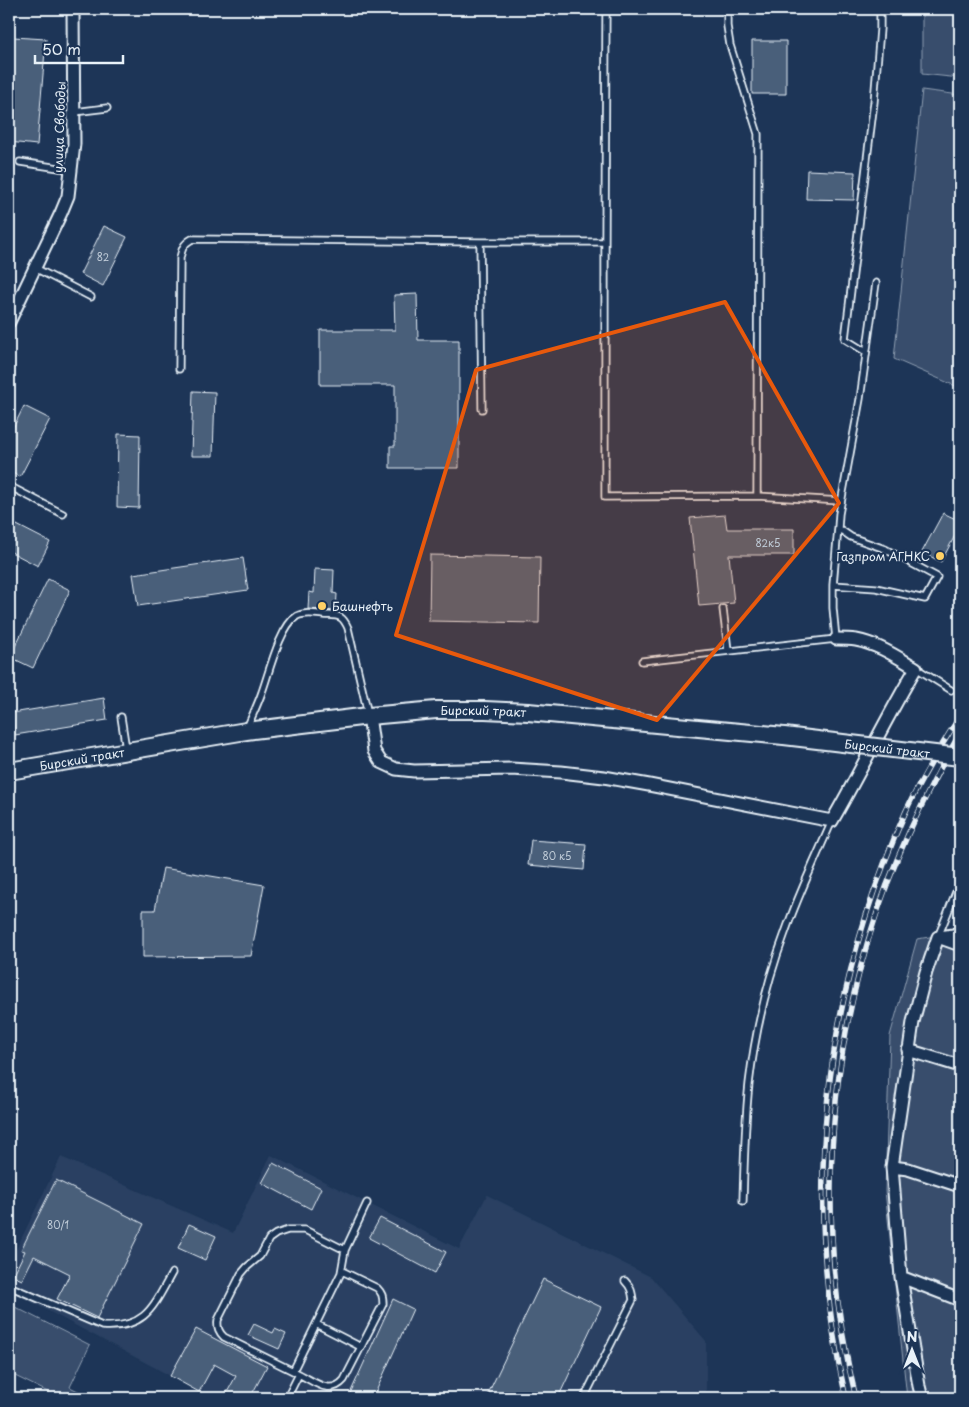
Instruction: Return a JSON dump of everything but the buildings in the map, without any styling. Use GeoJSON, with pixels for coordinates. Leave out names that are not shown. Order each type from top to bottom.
{"type":"FeatureCollection","features":[{"type":"Feature","properties":{"kind":"main road","name":"Бирский тракт"},"geometry":{"type":"LineString","coordinates":[[9,771],[246,731],[368,716],[436,710],[528,712],[784,736],[960,757]]}},
{"type":"Feature","properties":{"kind":"street","name":"улица Свободы"},"geometry":{"type":"LineString","coordinates":[[9,322],[68,196],[74,144],[74,9]]}},
{"type":"Feature","properties":{"kind":"street"},"geometry":{"type":"LineString","coordinates":[[368,716],[374,751],[381,762],[396,769],[414,771],[511,769],[595,776],[832,821],[896,701],[916,668],[889,652],[874,646],[855,640],[836,639]]}},
{"type":"Feature","properties":{"kind":"street"},"geometry":{"type":"LineString","coordinates":[[938,937],[960,934]]}},
{"type":"Feature","properties":{"kind":"street"},"geometry":{"type":"LineString","coordinates":[[938,937],[960,945]]}},
{"type":"Feature","properties":{"kind":"street"},"geometry":{"type":"LineString","coordinates":[[922,1398],[901,1277],[892,1167],[913,1022],[938,937]]}},
{"type":"Feature","properties":{"kind":"street"},"geometry":{"type":"LineString","coordinates":[[908,1050],[960,1066]]}},
{"type":"Feature","properties":{"kind":"street"},"geometry":{"type":"LineString","coordinates":[[892,1167],[908,1169],[960,1186]]}},
{"type":"Feature","properties":{"kind":"street"},"geometry":{"type":"LineString","coordinates":[[901,1277],[960,1300]]}},
{"type":"Feature","properties":{"kind":"lane"},"geometry":{"type":"LineString","coordinates":[[606,9],[606,497],[757,496],[841,501]]}},
{"type":"Feature","properties":{"kind":"lane"},"geometry":{"type":"LineString","coordinates":[[727,9],[730,45],[758,134],[757,496]]}},
{"type":"Feature","properties":{"kind":"lane"},"geometry":{"type":"LineString","coordinates":[[866,352],[845,339],[874,102],[880,9]]}},
{"type":"Feature","properties":{"kind":"lane"},"geometry":{"type":"LineString","coordinates":[[74,112],[106,108]]}},
{"type":"Feature","properties":{"kind":"lane"},"geometry":{"type":"LineString","coordinates":[[20,162],[72,170]]}},
{"type":"Feature","properties":{"kind":"lane"},"geometry":{"type":"LineString","coordinates":[[178,369],[180,258],[182,248],[186,242],[192,239],[605,242]]}},
{"type":"Feature","properties":{"kind":"lane"},"geometry":{"type":"LineString","coordinates":[[480,242],[482,409]]}},
{"type":"Feature","properties":{"kind":"lane"},"geometry":{"type":"LineString","coordinates":[[35,268],[91,297]]}},
{"type":"Feature","properties":{"kind":"lane"},"geometry":{"type":"LineString","coordinates":[[642,660],[836,639],[833,585],[841,501],[860,399],[876,283]]}},
{"type":"Feature","properties":{"kind":"lane"},"geometry":{"type":"LineString","coordinates":[[9,486],[63,514]]}},
{"type":"Feature","properties":{"kind":"lane"},"geometry":{"type":"LineString","coordinates":[[833,585],[876,588],[924,599],[937,577],[885,548],[851,537],[838,528]]}},
{"type":"Feature","properties":{"kind":"lane"},"geometry":{"type":"LineString","coordinates":[[723,609],[728,650]]}},
{"type":"Feature","properties":{"kind":"lane"},"geometry":{"type":"LineString","coordinates":[[246,731],[262,694],[284,631],[298,615],[304,614],[340,616],[345,620],[368,716]]}},
{"type":"Feature","properties":{"kind":"lane"},"geometry":{"type":"LineString","coordinates":[[916,668],[951,690]]}},
{"type":"Feature","properties":{"kind":"lane"},"geometry":{"type":"LineString","coordinates":[[121,717],[127,752]]}},
{"type":"Feature","properties":{"kind":"lane"},"geometry":{"type":"LineString","coordinates":[[743,1201],[749,1084],[762,1010],[785,932],[832,821]]}},
{"type":"Feature","properties":{"kind":"lane"},"geometry":{"type":"LineString","coordinates":[[938,937],[960,882]]}},
{"type":"Feature","properties":{"kind":"lane"},"geometry":{"type":"LineString","coordinates":[[293,1371],[342,1271],[345,1250],[367,1203]]}},
{"type":"Feature","properties":{"kind":"lane"},"geometry":{"type":"LineString","coordinates":[[342,1271],[377,1288],[383,1297],[382,1304],[344,1380],[336,1387],[327,1388],[224,1337],[218,1329],[218,1320],[241,1274],[260,1256],[269,1239],[276,1234],[288,1230],[305,1230],[345,1250]]}},
{"type":"Feature","properties":{"kind":"lane"},"geometry":{"type":"LineString","coordinates":[[9,1286],[102,1326],[115,1327],[130,1324],[140,1319],[153,1308],[172,1273]]}},
{"type":"Feature","properties":{"kind":"lane"},"geometry":{"type":"LineString","coordinates":[[584,1398],[632,1300],[630,1286],[625,1281]]}},
{"type":"Feature","properties":{"kind":"lane"},"geometry":{"type":"LineString","coordinates":[[316,1324],[361,1347]]}},
{"type":"Feature","properties":{"kind":"lane"},"geometry":{"type":"LineString","coordinates":[[287,1398],[300,1374]]}},
{"type":"Feature","properties":{"kind":"highlighted area"},"geometry":{"type":"Polygon","coordinates":[[[725,302],[839,503],[657,720],[396,635],[476,370],[725,302]]]}},
{"type":"Feature","properties":{"kind":"shaded area"},"geometry":{"type":"Polygon","coordinates":[[[922,9],[960,9],[960,78],[922,74],[922,9]]]}},
{"type":"Feature","properties":{"kind":"shaded area"},"geometry":{"type":"Polygon","coordinates":[[[922,90],[960,95],[960,388],[894,359],[922,90]]]}},
{"type":"Feature","properties":{"kind":"shaded area"},"geometry":{"type":"Polygon","coordinates":[[[960,932],[960,1398],[907,1398],[885,1191],[890,1036],[917,939],[960,932]]]}},
{"type":"Feature","properties":{"kind":"shaded area"},"geometry":{"type":"Polygon","coordinates":[[[271,1155],[459,1249],[487,1195],[651,1277],[706,1341],[706,1398],[212,1398],[9,1290],[9,1264],[61,1157],[233,1233],[271,1155]]]}},
{"type":"Feature","properties":{"kind":"shaded area"},"geometry":{"type":"Polygon","coordinates":[[[9,1304],[90,1345],[70,1387],[92,1398],[60,1398],[9,1373],[9,1304]]]}},
{"type":"Feature","properties":{"kind":"railway"},"geometry":{"type":"LineString","coordinates":[[846,1398],[832,1324],[824,1249],[823,1174],[828,1100],[838,1026],[855,953],[878,881],[906,811],[931,762],[960,716]]}},
{"type":"Feature","properties":{"kind":"railway"},"geometry":{"type":"LineString","coordinates":[[856,1398],[841,1324],[833,1248],[831,1173],[836,1097],[848,1022],[866,948],[890,876],[930,788],[960,734]]}},
{"type":"Feature","properties":{"kind":"place","name":"Газпром АГНКС"},"geometry":{"type":"Point","coordinates":[940,556]}},
{"type":"Feature","properties":{"kind":"place","name":"Башнефть"},"geometry":{"type":"Point","coordinates":[322,606]}}]}
